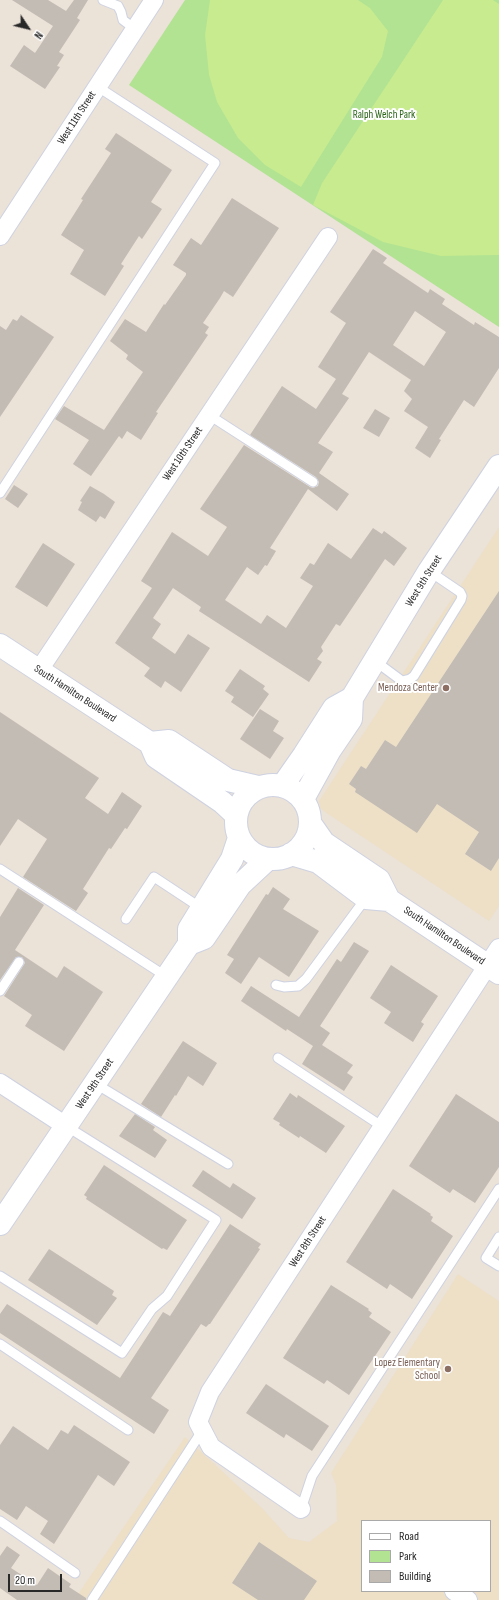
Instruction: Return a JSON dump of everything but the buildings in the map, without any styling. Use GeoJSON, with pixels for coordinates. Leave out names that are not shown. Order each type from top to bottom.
{"type":"FeatureCollection","features":[{"type":"Feature","properties":{"kind":"street","name":"West 11th Street"},"geometry":{"type":"LineString","coordinates":[[0,236],[154,0]]}},
{"type":"Feature","properties":{"kind":"street","name":"West 10th Street"},"geometry":{"type":"LineString","coordinates":[[39,670],[328,237]]}},
{"type":"Feature","properties":{"kind":"street","name":"West 9th Street"},"geometry":{"type":"LineString","coordinates":[[283,785],[334,708],[352,698],[429,571],[499,466]]}},
{"type":"Feature","properties":{"kind":"street","name":"South Hamilton Boulevard"},"geometry":{"type":"LineString","coordinates":[[0,645],[150,743],[156,757],[222,802],[236,815]]}},
{"type":"Feature","properties":{"kind":"street","name":"West 9th Street"},"geometry":{"type":"LineString","coordinates":[[303,799],[330,750],[351,719],[352,698]]}},
{"type":"Feature","properties":{"kind":"street"},"geometry":{"type":"LineString","coordinates":[[150,743],[169,741],[228,780],[258,787]]}},
{"type":"Feature","properties":{"kind":"street"},"geometry":{"type":"LineString","coordinates":[[270,784],[283,785],[294,791],[303,799],[309,811],[310,823],[308,836],[301,846],[291,854],[280,859],[268,859],[256,855],[246,848],[239,838],[236,827],[236,815],[240,803],[248,794],[258,787],[270,784]]}},
{"type":"Feature","properties":{"kind":"street","name":"South Hamilton Boulevard"},"geometry":{"type":"LineString","coordinates":[[310,823],[324,843],[379,880],[389,900]]}},
{"type":"Feature","properties":{"kind":"street","name":"West 9th Street"},"geometry":{"type":"LineString","coordinates":[[0,1224],[96,1084],[189,944],[189,929],[232,859],[239,838]]}},
{"type":"Feature","properties":{"kind":"street"},"geometry":{"type":"LineString","coordinates":[[291,854],[318,862],[366,898]]}},
{"type":"Feature","properties":{"kind":"street","name":"West 9th Street"},"geometry":{"type":"LineString","coordinates":[[189,944],[204,938],[240,885],[268,859]]}},
{"type":"Feature","properties":{"kind":"street","name":"South Hamilton Boulevard"},"geometry":{"type":"LineString","coordinates":[[366,898],[389,900],[495,962]]}},
{"type":"Feature","properties":{"kind":"street","name":"West 8th Street"},"geometry":{"type":"LineString","coordinates":[[301,1509],[210,1447],[198,1422],[210,1392],[383,1127],[495,962]]}},
{"type":"Feature","properties":{"kind":"street"},"geometry":{"type":"LineString","coordinates":[[0,1083],[66,1126]]}},
{"type":"Feature","properties":{"kind":"street"},"geometry":{"type":"LineString","coordinates":[[456,1592],[468,1600]]}},
{"type":"Feature","properties":{"kind":"lane"},"geometry":{"type":"LineString","coordinates":[[103,0],[118,6],[123,20],[135,29]]}},
{"type":"Feature","properties":{"kind":"lane"},"geometry":{"type":"LineString","coordinates":[[0,493],[215,163],[98,87]]}},
{"type":"Feature","properties":{"kind":"lane"},"geometry":{"type":"LineString","coordinates":[[209,415],[313,482]]}},
{"type":"Feature","properties":{"kind":"lane"},"geometry":{"type":"LineString","coordinates":[[375,661],[402,681],[414,676],[461,600],[460,592],[429,571]]}},
{"type":"Feature","properties":{"kind":"lane"},"geometry":{"type":"LineString","coordinates":[[0,869],[167,977]]}},
{"type":"Feature","properties":{"kind":"lane"},"geometry":{"type":"LineString","coordinates":[[126,919],[154,877],[202,909]]}},
{"type":"Feature","properties":{"kind":"lane"},"geometry":{"type":"LineString","coordinates":[[276,986],[298,986],[303,982],[366,898]]}},
{"type":"Feature","properties":{"kind":"lane"},"geometry":{"type":"LineString","coordinates":[[0,991],[19,962]]}},
{"type":"Feature","properties":{"kind":"lane"},"geometry":{"type":"LineString","coordinates":[[278,1058],[383,1127]]}},
{"type":"Feature","properties":{"kind":"lane"},"geometry":{"type":"LineString","coordinates":[[96,1084],[228,1164]]}},
{"type":"Feature","properties":{"kind":"lane"},"geometry":{"type":"LineString","coordinates":[[0,1276],[122,1353],[152,1309],[167,1296],[216,1220],[66,1126]]}},
{"type":"Feature","properties":{"kind":"lane"},"geometry":{"type":"LineString","coordinates":[[301,1509],[312,1476],[499,1189]]}},
{"type":"Feature","properties":{"kind":"lane"},"geometry":{"type":"LineString","coordinates":[[499,1237],[486,1258],[499,1266]]}},
{"type":"Feature","properties":{"kind":"lane"},"geometry":{"type":"LineString","coordinates":[[0,1344],[128,1430]]}},
{"type":"Feature","properties":{"kind":"lane"},"geometry":{"type":"LineString","coordinates":[[92,1600],[202,1431]]}},
{"type":"Feature","properties":{"kind":"lane"},"geometry":{"type":"LineString","coordinates":[[0,1521],[74,1573]]}},
{"type":"Feature","properties":{"kind":"shaded area","name":"Mendoza Center"},"geometry":{"type":"Polygon","coordinates":[[[499,527],[499,906],[489,921],[325,812],[320,808],[319,801],[499,527]]]}},
{"type":"Feature","properties":{"kind":"shaded area","name":"Lopez Elementary School"},"geometry":{"type":"Polygon","coordinates":[[[458,1274],[499,1301],[499,1600],[74,1600],[185,1437],[262,1508],[289,1538],[309,1542],[337,1521],[336,1485],[331,1473],[458,1274]]]}},
{"type":"Feature","properties":{"kind":"green space","name":"Ralph Welch Park"},"geometry":{"type":"Polygon","coordinates":[[[185,0],[499,0],[499,327],[129,85],[185,0]]]}},
{"type":"Feature","properties":{"kind":"green space"},"geometry":{"type":"Polygon","coordinates":[[[210,0],[358,0],[370,8],[388,31],[382,57],[301,187],[265,165],[238,138],[217,102],[209,75],[205,35],[210,0]]]}},
{"type":"Feature","properties":{"kind":"green space"},"geometry":{"type":"Polygon","coordinates":[[[443,0],[493,0],[499,4],[499,255],[441,256],[383,242],[313,205],[322,183],[443,0]]]}},
{"type":"Feature","properties":{"kind":"place","name":"Mendoza Center"},"geometry":{"type":"Point","coordinates":[446,688]}},
{"type":"Feature","properties":{"kind":"place","name":"Lopez Elementary School"},"geometry":{"type":"Point","coordinates":[448,1369]}}]}
